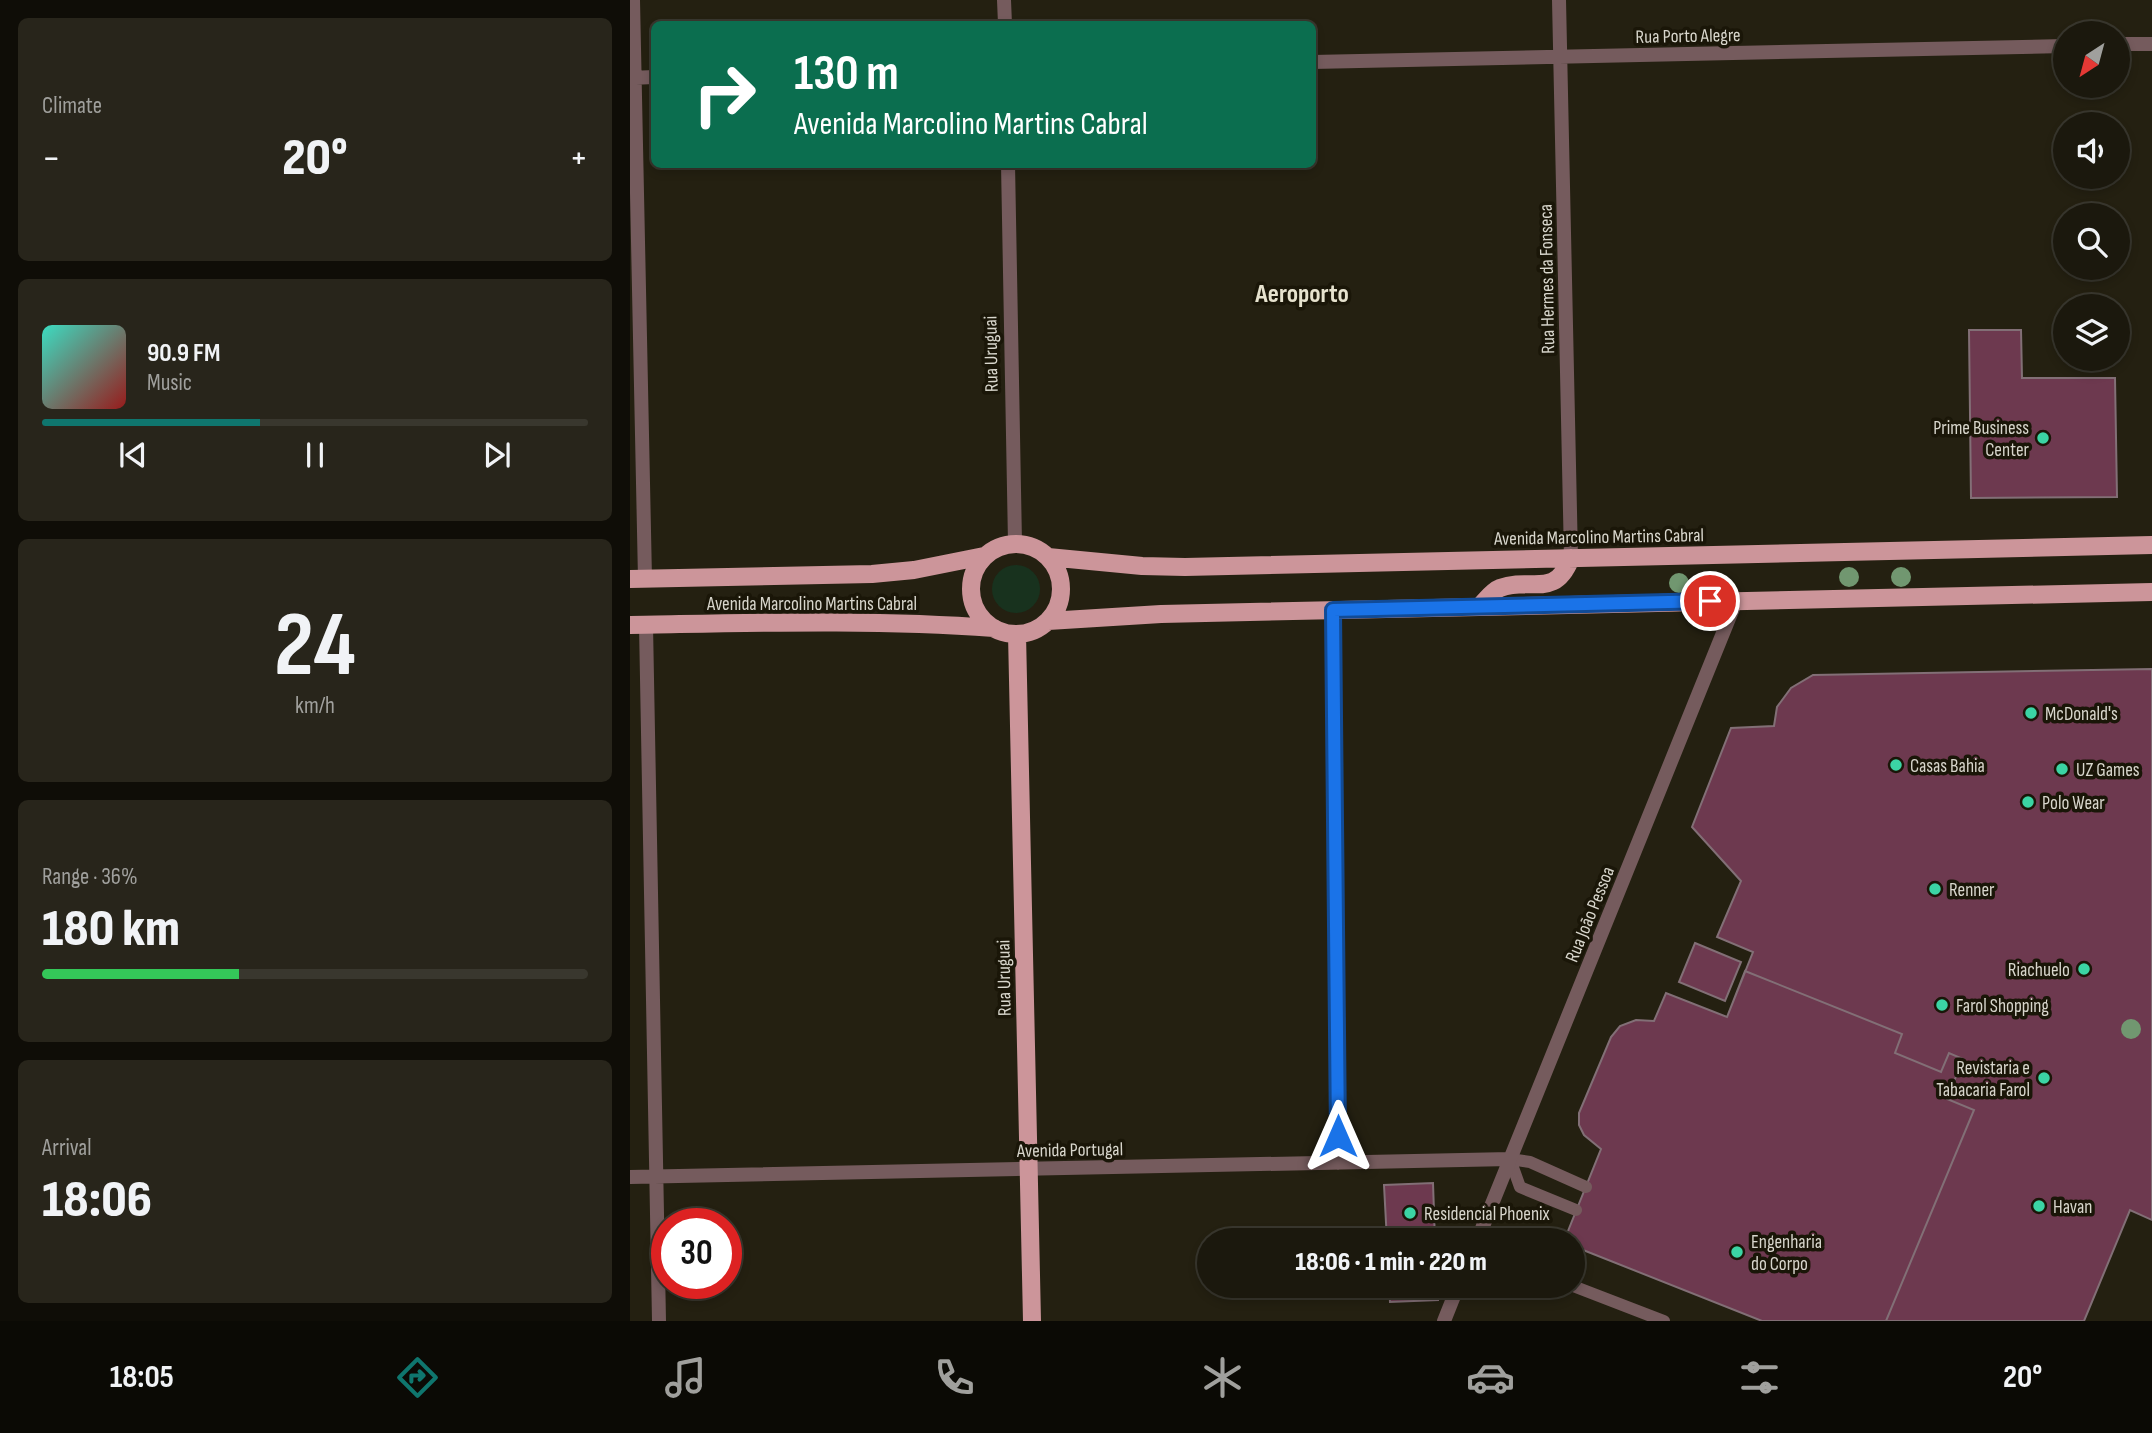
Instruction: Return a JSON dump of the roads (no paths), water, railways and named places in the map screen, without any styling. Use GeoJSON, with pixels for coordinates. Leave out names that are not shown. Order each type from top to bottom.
{"type":"FeatureCollection","features":[{"type":"Feature","properties":{"kind":"main road"},"geometry":{"type":"LineString","coordinates":[[1015,543],[1039,549],[1056,568],[1061,582],[1057,610],[1048,621],[1039,628],[1017,634],[994,628],[983,620],[975,608],[971,594],[975,568],[984,556],[993,549],[1015,543]]}},
{"type":"Feature","properties":{"kind":"main road","name":"Avenida Marcolino Martins Cabral"},"geometry":{"type":"LineString","coordinates":[[1048,557],[1142,566],[1185,567],[2152,545]]}},
{"type":"Feature","properties":{"kind":"main road","name":"Avenida Marcolino Martins Cabral"},"geometry":{"type":"LineString","coordinates":[[637,579],[872,574],[914,570],[984,556]]}},
{"type":"Feature","properties":{"kind":"main road"},"geometry":{"type":"LineString","coordinates":[[1480,606],[1499,588],[1548,583],[1559,579],[1565,573],[1571,558]]}},
{"type":"Feature","properties":{"kind":"main road"},"geometry":{"type":"LineString","coordinates":[[1048,621],[1161,614],[2152,592]]}},
{"type":"Feature","properties":{"kind":"main road","name":"Avenida Marcolino Martins Cabral"},"geometry":{"type":"LineString","coordinates":[[638,625],[846,621],[994,628]]}},
{"type":"Feature","properties":{"kind":"main road","name":"Rua Uruguai"},"geometry":{"type":"LineString","coordinates":[[1017,634],[1032,1321]]}},
{"type":"Feature","properties":{"kind":"street"},"geometry":{"type":"LineString","coordinates":[[633,0],[637,579]]}},
{"type":"Feature","properties":{"kind":"street"},"geometry":{"type":"LineString","coordinates":[[1004,0],[1005,21]]}},
{"type":"Feature","properties":{"kind":"street","name":"Rua Hermes da Fonseca"},"geometry":{"type":"LineString","coordinates":[[1559,0],[1571,558]]}},
{"type":"Feature","properties":{"kind":"street"},"geometry":{"type":"LineString","coordinates":[[2130,44],[2152,44]]}},
{"type":"Feature","properties":{"kind":"street","name":"Rua Porto Alegre"},"geometry":{"type":"LineString","coordinates":[[1316,62],[2053,46]]}},
{"type":"Feature","properties":{"kind":"street"},"geometry":{"type":"LineString","coordinates":[[632,78],[651,77]]}},
{"type":"Feature","properties":{"kind":"street","name":"Rua Uruguai"},"geometry":{"type":"LineString","coordinates":[[1008,168],[1015,543]]}},
{"type":"Feature","properties":{"kind":"street","name":"Rua João Pessoa"},"geometry":{"type":"LineString","coordinates":[[1482,1228],[1736,601]]}},
{"type":"Feature","properties":{"kind":"street"},"geometry":{"type":"LineString","coordinates":[[1333,610],[1338,1163]]}},
{"type":"Feature","properties":{"kind":"street"},"geometry":{"type":"LineString","coordinates":[[638,625],[657,1177],[659,1321]]}},
{"type":"Feature","properties":{"kind":"street","name":"Avenida Portugal"},"geometry":{"type":"LineString","coordinates":[[630,1177],[1510,1159]]}},
{"type":"Feature","properties":{"kind":"street"},"geometry":{"type":"LineString","coordinates":[[1444,1321],[1453,1298]]}},
{"type":"Feature","properties":{"kind":"lane"},"geometry":{"type":"LineString","coordinates":[[1576,1210],[1520,1187],[1510,1159],[1530,1162],[1586,1187]]}},
{"type":"Feature","properties":{"kind":"lane"},"geometry":{"type":"LineString","coordinates":[[1585,1291],[1664,1321]]}},
{"type":"Feature","properties":{"kind":"lane"},"geometry":{"type":"LineString","coordinates":[[1621,1321],[1627,1307]]}},
{"type":"Feature","properties":{"kind":"place","name":"Prime Business Center"},"geometry":{"type":"Point","coordinates":[2043,438]}},
{"type":"Feature","properties":{"kind":"place","name":"McDonald's"},"geometry":{"type":"Point","coordinates":[2031,713]}},
{"type":"Feature","properties":{"kind":"place","name":"Casas Bahia"},"geometry":{"type":"Point","coordinates":[1896,765]}},
{"type":"Feature","properties":{"kind":"place","name":"UZ Games"},"geometry":{"type":"Point","coordinates":[2062,769]}},
{"type":"Feature","properties":{"kind":"place","name":"Polo Wear"},"geometry":{"type":"Point","coordinates":[2028,802]}},
{"type":"Feature","properties":{"kind":"place","name":"Renner"},"geometry":{"type":"Point","coordinates":[1935,889]}},
{"type":"Feature","properties":{"kind":"place","name":"Riachuelo"},"geometry":{"type":"Point","coordinates":[2084,969]}},
{"type":"Feature","properties":{"kind":"place","name":"Farol Shopping"},"geometry":{"type":"Point","coordinates":[1942,1005]}},
{"type":"Feature","properties":{"kind":"place","name":"Revistaria e Tabacaria Farol"},"geometry":{"type":"Point","coordinates":[2044,1078]}},
{"type":"Feature","properties":{"kind":"place","name":"Havan"},"geometry":{"type":"Point","coordinates":[2039,1206]}},
{"type":"Feature","properties":{"kind":"place","name":"Residencial Phoenix"},"geometry":{"type":"Point","coordinates":[1410,1213]}},
{"type":"Feature","properties":{"kind":"place","name":"Engenharia do Corpo"},"geometry":{"type":"Point","coordinates":[1737,1252]}},
{"type":"Feature","properties":{"kind":"district","name":"Aeroporto"},"geometry":{"type":"Point","coordinates":[1302,293]}}]}
